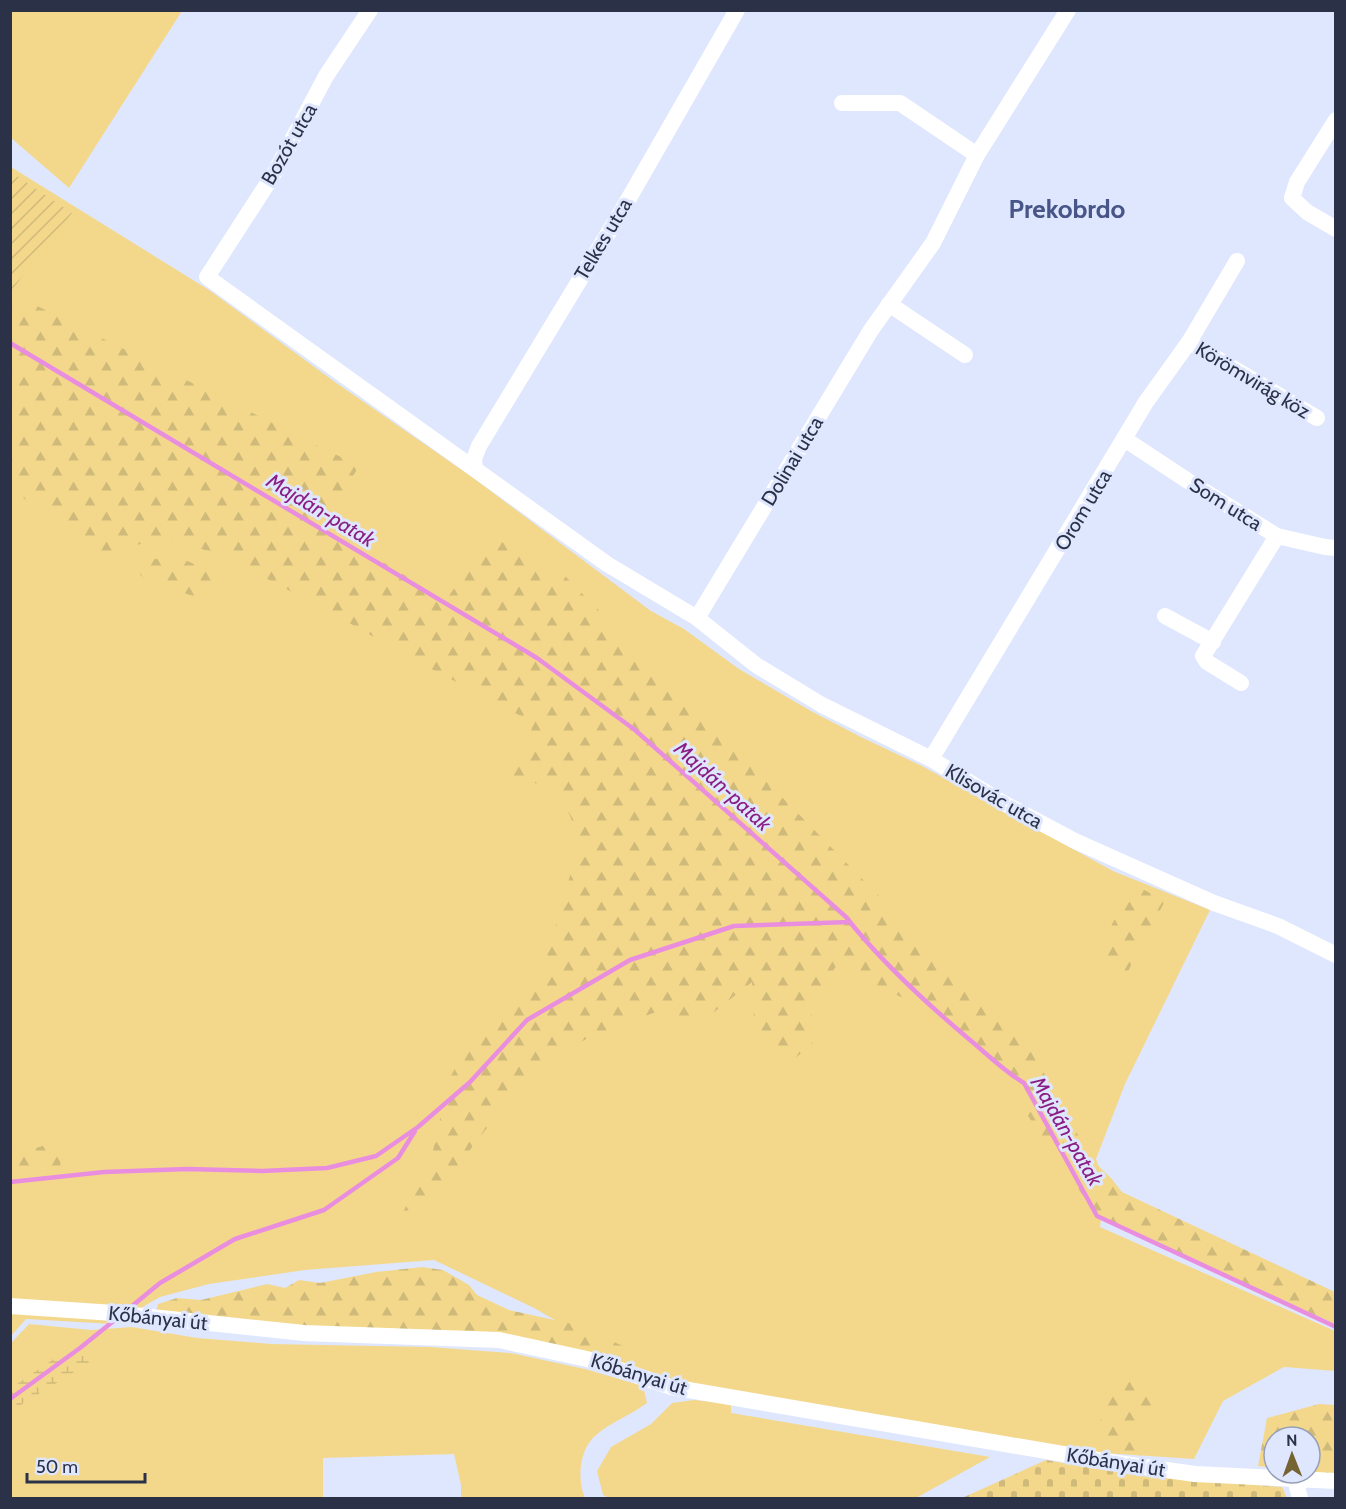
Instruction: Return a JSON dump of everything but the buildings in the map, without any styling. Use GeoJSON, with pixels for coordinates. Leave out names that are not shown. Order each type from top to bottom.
{"type":"FeatureCollection","features":[{"type":"Feature","properties":{"kind":"street","name":"Bozót utca"},"geometry":{"type":"LineString","coordinates":[[207,277],[275,172],[326,76],[370,10]]}},
{"type":"Feature","properties":{"kind":"street","name":"Telkes utca"},"geometry":{"type":"LineString","coordinates":[[475,468],[474,459],[479,446],[621,212],[737,10]]}},
{"type":"Feature","properties":{"kind":"street","name":"Dolinai utca"},"geometry":{"type":"LineString","coordinates":[[697,618],[835,389],[889,304],[933,243],[977,155],[1068,10]]}},
{"type":"Feature","properties":{"kind":"street"},"geometry":{"type":"LineString","coordinates":[[842,103],[900,103],[977,155]]}},
{"type":"Feature","properties":{"kind":"street"},"geometry":{"type":"LineString","coordinates":[[1335,120],[1297,182],[1292,198],[1307,212],[1335,229]]}},
{"type":"Feature","properties":{"kind":"street","name":"Orom utca"},"geometry":{"type":"LineString","coordinates":[[931,759],[1146,402],[1189,342],[1237,261]]}},
{"type":"Feature","properties":{"kind":"street","name":"Klisovác utca"},"geometry":{"type":"LineString","coordinates":[[207,277],[607,564],[697,618],[756,665],[822,705],[931,759],[1007,805],[1075,841],[1214,903],[1278,926],[1335,955]]}},
{"type":"Feature","properties":{"kind":"street"},"geometry":{"type":"LineString","coordinates":[[889,304],[965,355]]}},
{"type":"Feature","properties":{"kind":"street","name":"Körömvirág köz"},"geometry":{"type":"LineString","coordinates":[[1189,342],[1317,418]]}},
{"type":"Feature","properties":{"kind":"street","name":"Som utca"},"geometry":{"type":"LineString","coordinates":[[1125,440],[1277,536],[1335,548]]}},
{"type":"Feature","properties":{"kind":"street"},"geometry":{"type":"LineString","coordinates":[[1241,683],[1207,662],[1203,656],[1277,536]]}},
{"type":"Feature","properties":{"kind":"street"},"geometry":{"type":"LineString","coordinates":[[1165,615],[1213,642]]}},
{"type":"Feature","properties":{"kind":"street","name":"Kőbányai út"},"geometry":{"type":"LineString","coordinates":[[10,1306],[114,1312],[304,1333],[498,1340],[588,1359],[671,1387],[1104,1461],[1195,1474],[1262,1477]]}},
{"type":"Feature","properties":{"kind":"green space"},"geometry":{"type":"Polygon","coordinates":[[[11,10],[182,11],[69,188],[11,138],[11,10]]]}},
{"type":"Feature","properties":{"kind":"green space"},"geometry":{"type":"Polygon","coordinates":[[[11,167],[209,290],[335,382],[472,477],[651,611],[684,629],[739,669],[811,711],[922,766],[1113,871],[1210,910],[1125,1084],[1096,1159],[1105,1184],[1100,1227],[1335,1331],[1336,1371],[1284,1367],[1223,1401],[1194,1459],[1089,1452],[671,1387],[534,1308],[434,1260],[305,1270],[209,1284],[160,1297],[113,1324],[26,1319],[11,1336],[11,167]]]}},
{"type":"Feature","properties":{"kind":"green space"},"geometry":{"type":"Polygon","coordinates":[[[11,172],[72,213],[11,291],[11,172]]]}},
{"type":"Feature","properties":{"kind":"green space"},"geometry":{"type":"Polygon","coordinates":[[[11,293],[359,466],[323,526],[446,600],[491,536],[566,577],[1033,1053],[1091,1159],[1122,1192],[1335,1292],[1335,1324],[1097,1216],[997,1071],[943,1018],[837,965],[811,1001],[813,1043],[792,1061],[755,1038],[752,982],[704,1020],[656,1012],[591,1036],[528,1075],[411,1226],[399,1218],[429,1169],[448,1082],[471,1036],[543,970],[579,844],[559,791],[513,776],[534,723],[218,553],[159,539],[96,556],[11,488],[11,293]]]}},
{"type":"Feature","properties":{"kind":"green space"},"geometry":{"type":"Polygon","coordinates":[[[164,557],[181,559],[205,570],[215,584],[217,593],[212,598],[202,599],[145,580],[140,574],[143,562],[164,557]]]}},
{"type":"Feature","properties":{"kind":"green space"},"geometry":{"type":"Polygon","coordinates":[[[1133,884],[1165,901],[1127,973],[1095,957],[1133,884]]]}},
{"type":"Feature","properties":{"kind":"green space"},"geometry":{"type":"Polygon","coordinates":[[[55,1142],[62,1156],[59,1171],[11,1173],[11,1149],[17,1154],[55,1142]]]}},
{"type":"Feature","properties":{"kind":"green space"},"geometry":{"type":"Polygon","coordinates":[[[422,1267],[443,1270],[469,1285],[477,1295],[509,1310],[577,1325],[625,1347],[628,1367],[569,1349],[156,1313],[158,1304],[177,1298],[201,1300],[267,1284],[285,1288],[299,1280],[320,1283],[376,1272],[422,1267]]]}},
{"type":"Feature","properties":{"kind":"green space"},"geometry":{"type":"Polygon","coordinates":[[[29,1324],[91,1330],[132,1327],[197,1338],[271,1344],[430,1347],[511,1353],[585,1369],[643,1386],[647,1403],[607,1427],[590,1442],[583,1457],[580,1474],[585,1498],[461,1498],[461,1485],[454,1454],[323,1458],[323,1498],[11,1498],[10,1344],[29,1324]]]}},
{"type":"Feature","properties":{"kind":"green space"},"geometry":{"type":"Polygon","coordinates":[[[102,1355],[11,1412],[11,1388],[58,1356],[102,1355]]]}},
{"type":"Feature","properties":{"kind":"green space"},"geometry":{"type":"Polygon","coordinates":[[[1136,1379],[1156,1381],[1159,1402],[1144,1419],[1137,1438],[1146,1449],[1140,1456],[1087,1438],[1087,1429],[1108,1415],[1103,1382],[1136,1379]]]}},
{"type":"Feature","properties":{"kind":"green space"},"geometry":{"type":"Polygon","coordinates":[[[694,1400],[731,1404],[731,1413],[990,1457],[916,1498],[609,1498],[603,1495],[597,1471],[611,1447],[651,1424],[672,1403],[694,1400]]]}},
{"type":"Feature","properties":{"kind":"green space"},"geometry":{"type":"Polygon","coordinates":[[[1319,1404],[1335,1405],[1335,1477],[1322,1475],[1322,1425],[1266,1425],[1267,1418],[1319,1404]]]}},
{"type":"Feature","properties":{"kind":"green space"},"geometry":{"type":"Polygon","coordinates":[[[1262,1445],[1262,1466],[1258,1466],[1262,1445]]]}},
{"type":"Feature","properties":{"kind":"green space"},"geometry":{"type":"Polygon","coordinates":[[[1046,1460],[1140,1476],[1282,1487],[1287,1498],[962,1498],[1046,1460]]]}},
{"type":"Feature","properties":{"kind":"waterway","name":"Majdán-patak"},"geometry":{"type":"LineString","coordinates":[[10,343],[537,658],[635,730],[846,917],[874,950],[921,997],[996,1063],[1024,1083],[1097,1216],[1336,1327]]}},
{"type":"Feature","properties":{"kind":"waterway"},"geometry":{"type":"LineString","coordinates":[[10,1182],[104,1172],[187,1169],[262,1171],[327,1168],[376,1156],[418,1127],[470,1082],[527,1020],[630,960],[734,926],[850,922]]}},
{"type":"Feature","properties":{"kind":"waterway"},"geometry":{"type":"LineString","coordinates":[[132,1306],[160,1283],[235,1239],[324,1210],[398,1158],[415,1131]]}},
{"type":"Feature","properties":{"kind":"waterway"},"geometry":{"type":"LineString","coordinates":[[10,1399],[116,1319]]}},
{"type":"Feature","properties":{"kind":"district","name":"Prekobrdo"},"geometry":{"type":"Point","coordinates":[1067,209]}}]}
